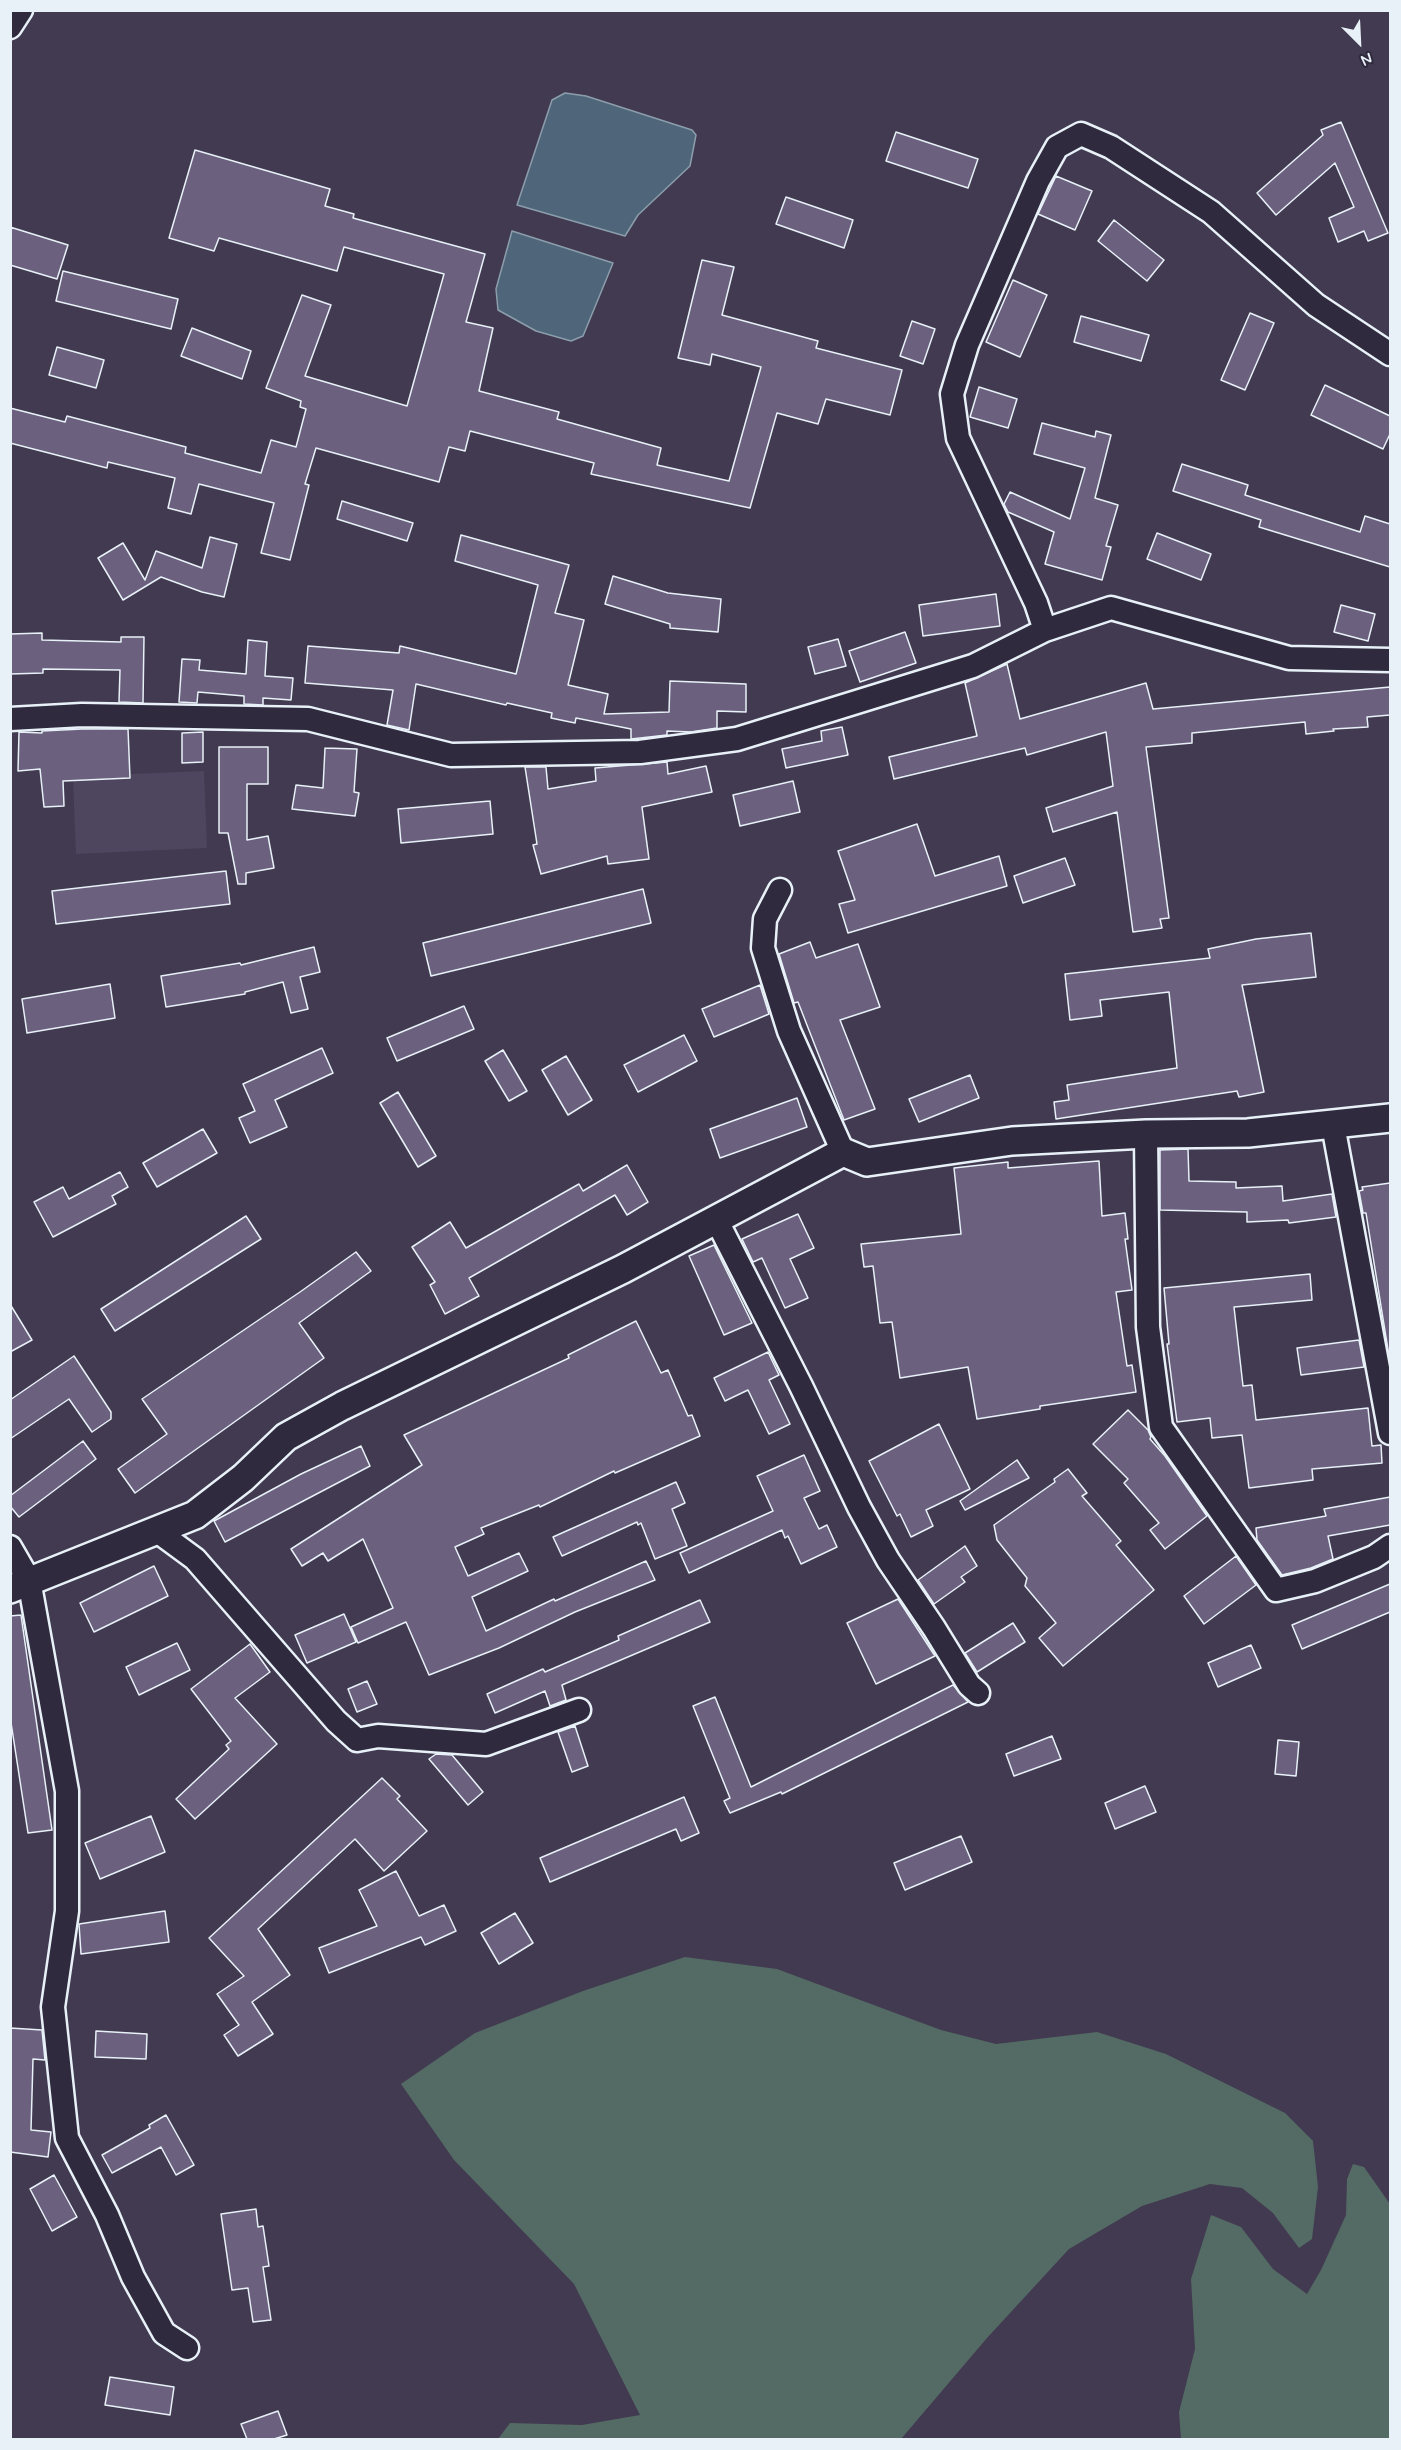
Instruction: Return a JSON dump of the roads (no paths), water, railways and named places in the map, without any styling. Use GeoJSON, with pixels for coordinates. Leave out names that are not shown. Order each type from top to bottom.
{"type":"FeatureCollection","features":[{"type":"Feature","properties":{"kind":"street"},"geometry":{"type":"LineString","coordinates":[[10,27],[21,10]]}},
{"type":"Feature","properties":{"kind":"street"},"geometry":{"type":"LineString","coordinates":[[1045,630],[1036,603],[958,438],[952,394],[967,345],[1038,181],[1057,147],[1081,134],[1111,147],[1211,212],[1316,305],[1390,354]]}},
{"type":"Feature","properties":{"kind":"street"},"geometry":{"type":"LineString","coordinates":[[10,719],[82,715],[308,719],[451,755],[640,752],[737,739],[973,666],[1045,630],[1112,608],[1289,658],[1390,660]]}},
{"type":"Feature","properties":{"kind":"street"},"geometry":{"type":"LineString","coordinates":[[780,890],[765,919],[763,948],[789,1031],[843,1152],[867,1162],[1011,1141],[1146,1134],[1248,1133],[1390,1118]]}},
{"type":"Feature","properties":{"kind":"street"},"geometry":{"type":"LineString","coordinates":[[1333,1125],[1390,1433]]}},
{"type":"Feature","properties":{"kind":"street"},"geometry":{"type":"LineString","coordinates":[[1146,1134],[1148,1327],[1161,1427],[1276,1590],[1316,1581],[1374,1557],[1390,1546]]}},
{"type":"Feature","properties":{"kind":"street"},"geometry":{"type":"LineString","coordinates":[[20,1585],[195,1515],[243,1478],[286,1437],[342,1406],[623,1269],[843,1152]]}},
{"type":"Feature","properties":{"kind":"street"},"geometry":{"type":"LineString","coordinates":[[716,1219],[801,1386],[859,1507],[888,1560],[969,1685],[978,1693]]}},
{"type":"Feature","properties":{"kind":"street"},"geometry":{"type":"LineString","coordinates":[[157,1532],[195,1559],[336,1721],[357,1740],[378,1737],[486,1744],[579,1710]]}},
{"type":"Feature","properties":{"kind":"street"},"geometry":{"type":"LineString","coordinates":[[10,1547],[67,1791],[68,1911],[53,2007],[67,2139],[107,2215],[133,2277],[164,2333],[187,2348]]}},
{"type":"Feature","properties":{"kind":"water"},"geometry":{"type":"Polygon","coordinates":[[[565,93],[586,96],[692,130],[696,135],[690,166],[638,215],[625,236],[517,205],[552,100],[565,93]]]}},
{"type":"Feature","properties":{"kind":"water"},"geometry":{"type":"Polygon","coordinates":[[[512,231],[613,263],[583,336],[571,341],[536,331],[498,310],[496,289],[512,231]]]}}]}
